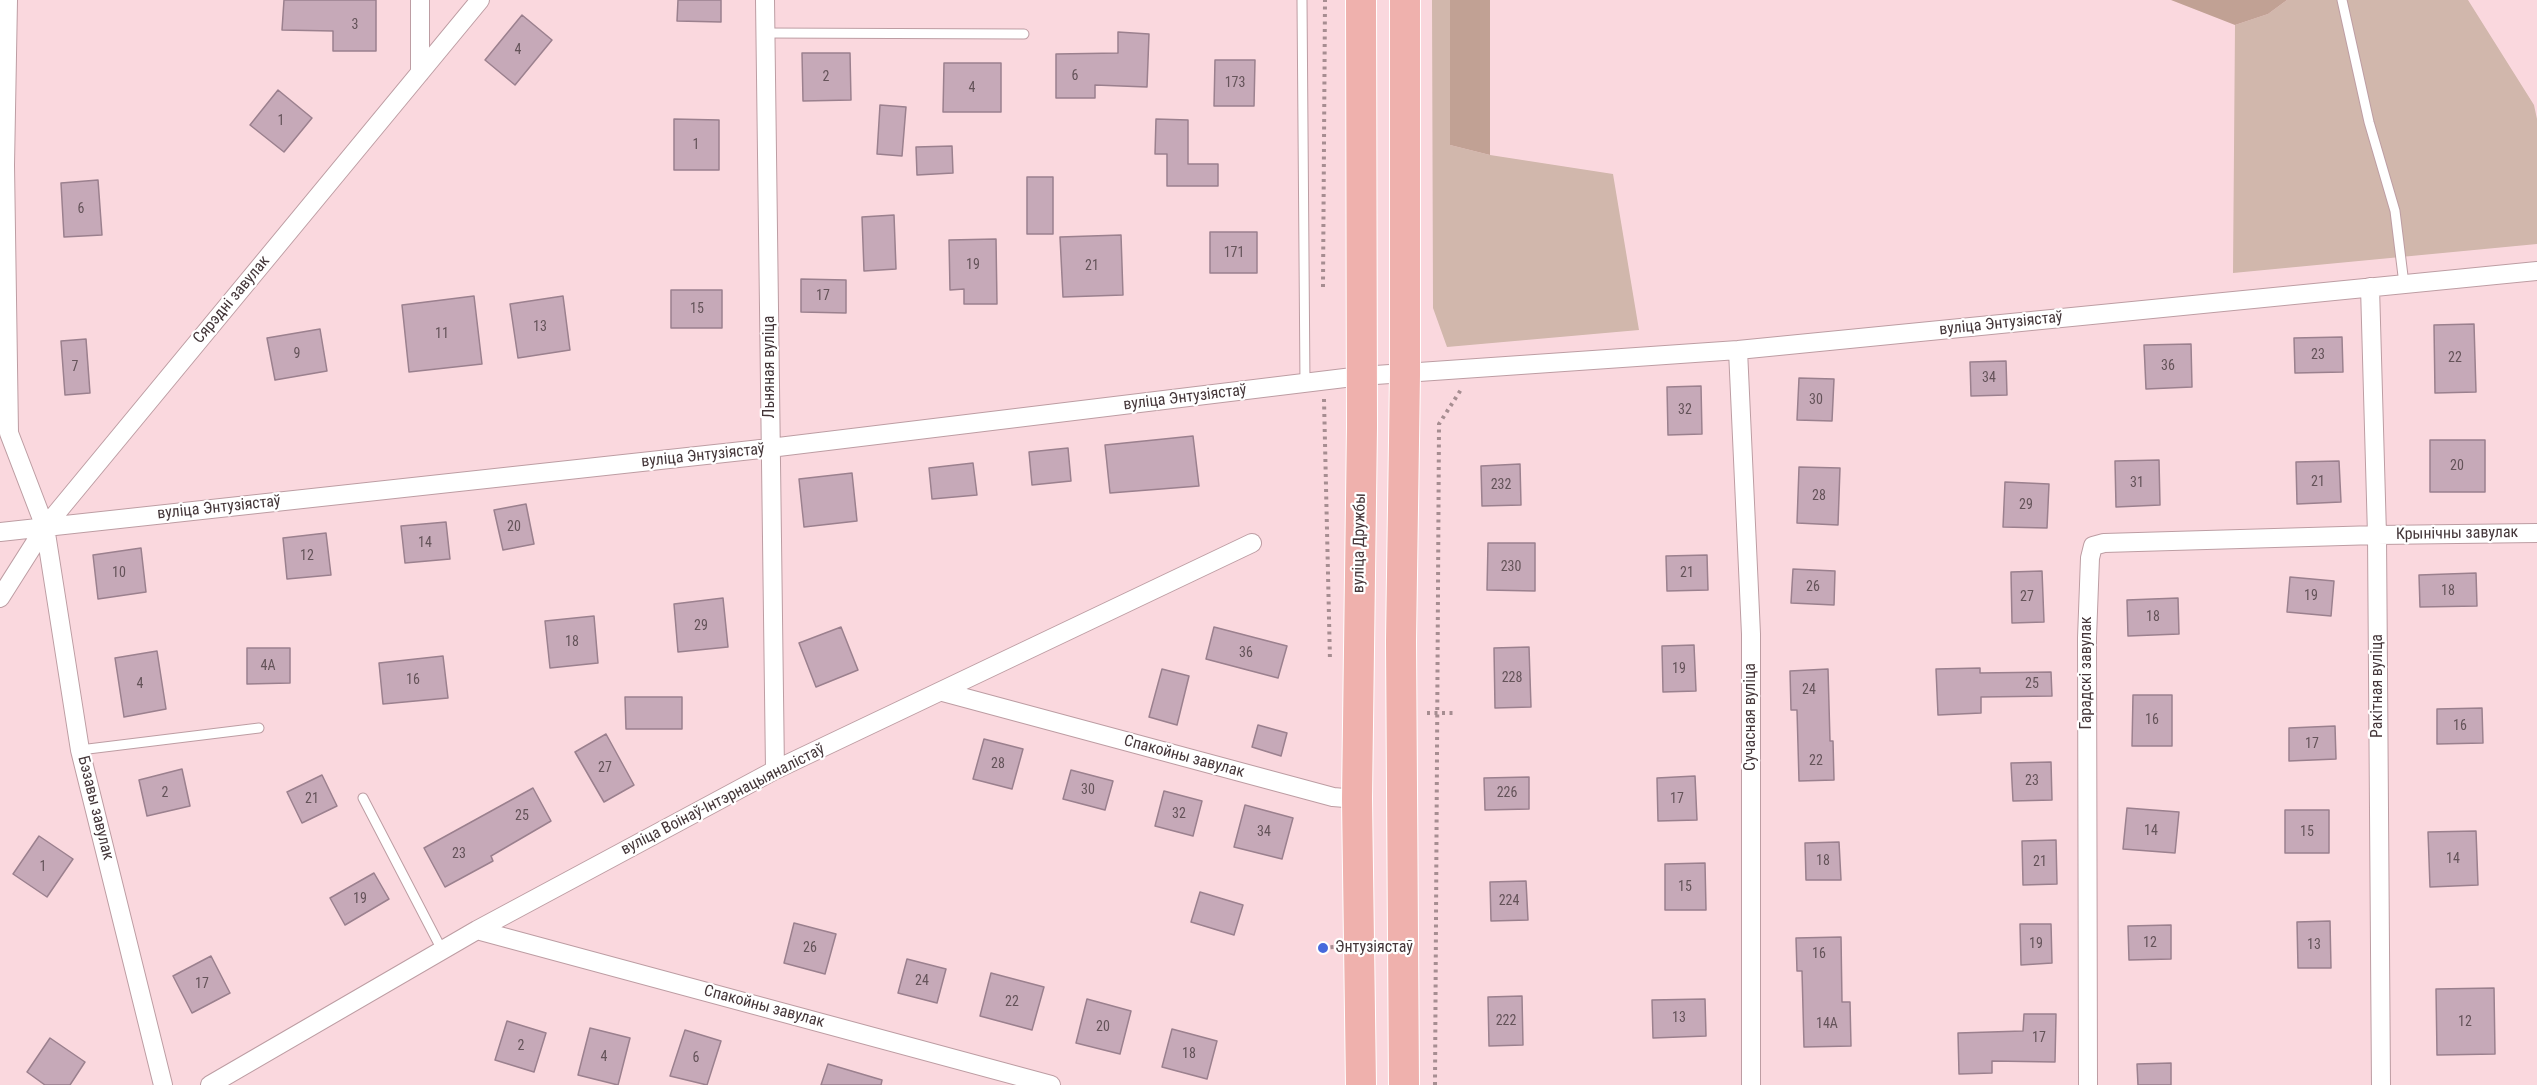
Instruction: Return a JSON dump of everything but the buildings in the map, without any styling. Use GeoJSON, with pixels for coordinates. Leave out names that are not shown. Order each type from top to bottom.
{"type":"FeatureCollection","features":[{"type":"Feature","properties":{"kind":"main road","name":"вуліца Дружбы"},"geometry":{"type":"LineString","coordinates":[[1361,0],[1361,376],[1357,799],[1361,1085]]}},
{"type":"Feature","properties":{"kind":"main road"},"geometry":{"type":"LineString","coordinates":[[1404,1085],[1401,641],[1405,375],[1405,0]]}},
{"type":"Feature","properties":{"kind":"street","name":"Бэзавы завулак"},"geometry":{"type":"LineString","coordinates":[[8,0],[5,165],[9,433],[45,527],[81,750],[164,1085]]}},
{"type":"Feature","properties":{"kind":"street"},"geometry":{"type":"LineString","coordinates":[[420,0],[420,73]]}},
{"type":"Feature","properties":{"kind":"street","name":"Сярэдні завулак"},"geometry":{"type":"LineString","coordinates":[[0,598],[45,527],[480,0]]}},
{"type":"Feature","properties":{"kind":"street","name":"Льняная вуліца"},"geometry":{"type":"LineString","coordinates":[[765,0],[775,770]]}},
{"type":"Feature","properties":{"kind":"street","name":"вуліца Энтузіястаў"},"geometry":{"type":"LineString","coordinates":[[0,532],[770,448],[1361,376],[1405,375],[1465,368],[1738,350],[2537,271]]}},
{"type":"Feature","properties":{"kind":"street","name":"Ракітная вуліца"},"geometry":{"type":"LineString","coordinates":[[2370,287],[2377,535],[2381,1085]]}},
{"type":"Feature","properties":{"kind":"street","name":"Сучасная вуліца"},"geometry":{"type":"LineString","coordinates":[[1738,350],[1751,634],[1751,1085]]}},
{"type":"Feature","properties":{"kind":"street","name":"Крынічны завулак"},"geometry":{"type":"LineString","coordinates":[[2377,535],[2537,533]]}},
{"type":"Feature","properties":{"kind":"street","name":"Гарадскі завулак"},"geometry":{"type":"LineString","coordinates":[[2088,1085],[2087,638],[2090,558],[2093,546],[2104,543],[2377,535]]}},
{"type":"Feature","properties":{"kind":"street","name":"вуліца Воінаў-Інтэрнацыяналістаў"},"geometry":{"type":"LineString","coordinates":[[210,1085],[477,930],[775,770],[1252,543]]}},
{"type":"Feature","properties":{"kind":"street","name":"Спакойны завулак"},"geometry":{"type":"LineString","coordinates":[[943,692],[1333,797],[1357,799]]}},
{"type":"Feature","properties":{"kind":"street","name":"Спакойны завулак"},"geometry":{"type":"LineString","coordinates":[[477,930],[1051,1085]]}},
{"type":"Feature","properties":{"kind":"lane"},"geometry":{"type":"LineString","coordinates":[[1302,0],[1305,384]]}},
{"type":"Feature","properties":{"kind":"lane"},"geometry":{"type":"LineString","coordinates":[[2342,0],[2369,122],[2396,211],[2404,284]]}},
{"type":"Feature","properties":{"kind":"lane"},"geometry":{"type":"LineString","coordinates":[[765,33],[1024,34]]}},
{"type":"Feature","properties":{"kind":"lane"},"geometry":{"type":"LineString","coordinates":[[81,750],[260,728]]}},
{"type":"Feature","properties":{"kind":"lane"},"geometry":{"type":"LineString","coordinates":[[363,798],[442,950]]}},
{"type":"Feature","properties":{"kind":"path"},"geometry":{"type":"LineString","coordinates":[[1323,299],[1325,0]]}},
{"type":"Feature","properties":{"kind":"path"},"geometry":{"type":"LineString","coordinates":[[1435,1085],[1439,424],[1466,382],[1465,368]]}},
{"type":"Feature","properties":{"kind":"path"},"geometry":{"type":"LineString","coordinates":[[1324,398],[1330,666]]}},
{"type":"Feature","properties":{"kind":"shaded area"},"geometry":{"type":"Polygon","coordinates":[[[1432,0],[1450,0],[1450,145],[1490,155],[1613,174],[1639,330],[1447,347],[1433,308],[1432,0]]]}},
{"type":"Feature","properties":{"kind":"shaded area"},"geometry":{"type":"Polygon","coordinates":[[[1450,0],[1490,0],[1490,155],[1450,145],[1450,0]]]}},
{"type":"Feature","properties":{"kind":"shaded area"},"geometry":{"type":"Polygon","coordinates":[[[2171,0],[2287,0],[2268,14],[2235,25],[2171,0]]]}},
{"type":"Feature","properties":{"kind":"shaded area"},"geometry":{"type":"Polygon","coordinates":[[[2287,0],[2468,0],[2534,105],[2537,119],[2537,244],[2233,273],[2235,25],[2268,14],[2287,0]]]}},
{"type":"Feature","properties":{"kind":"place","name":"Энтузіястаў"},"geometry":{"type":"Point","coordinates":[1323,948]}}]}
